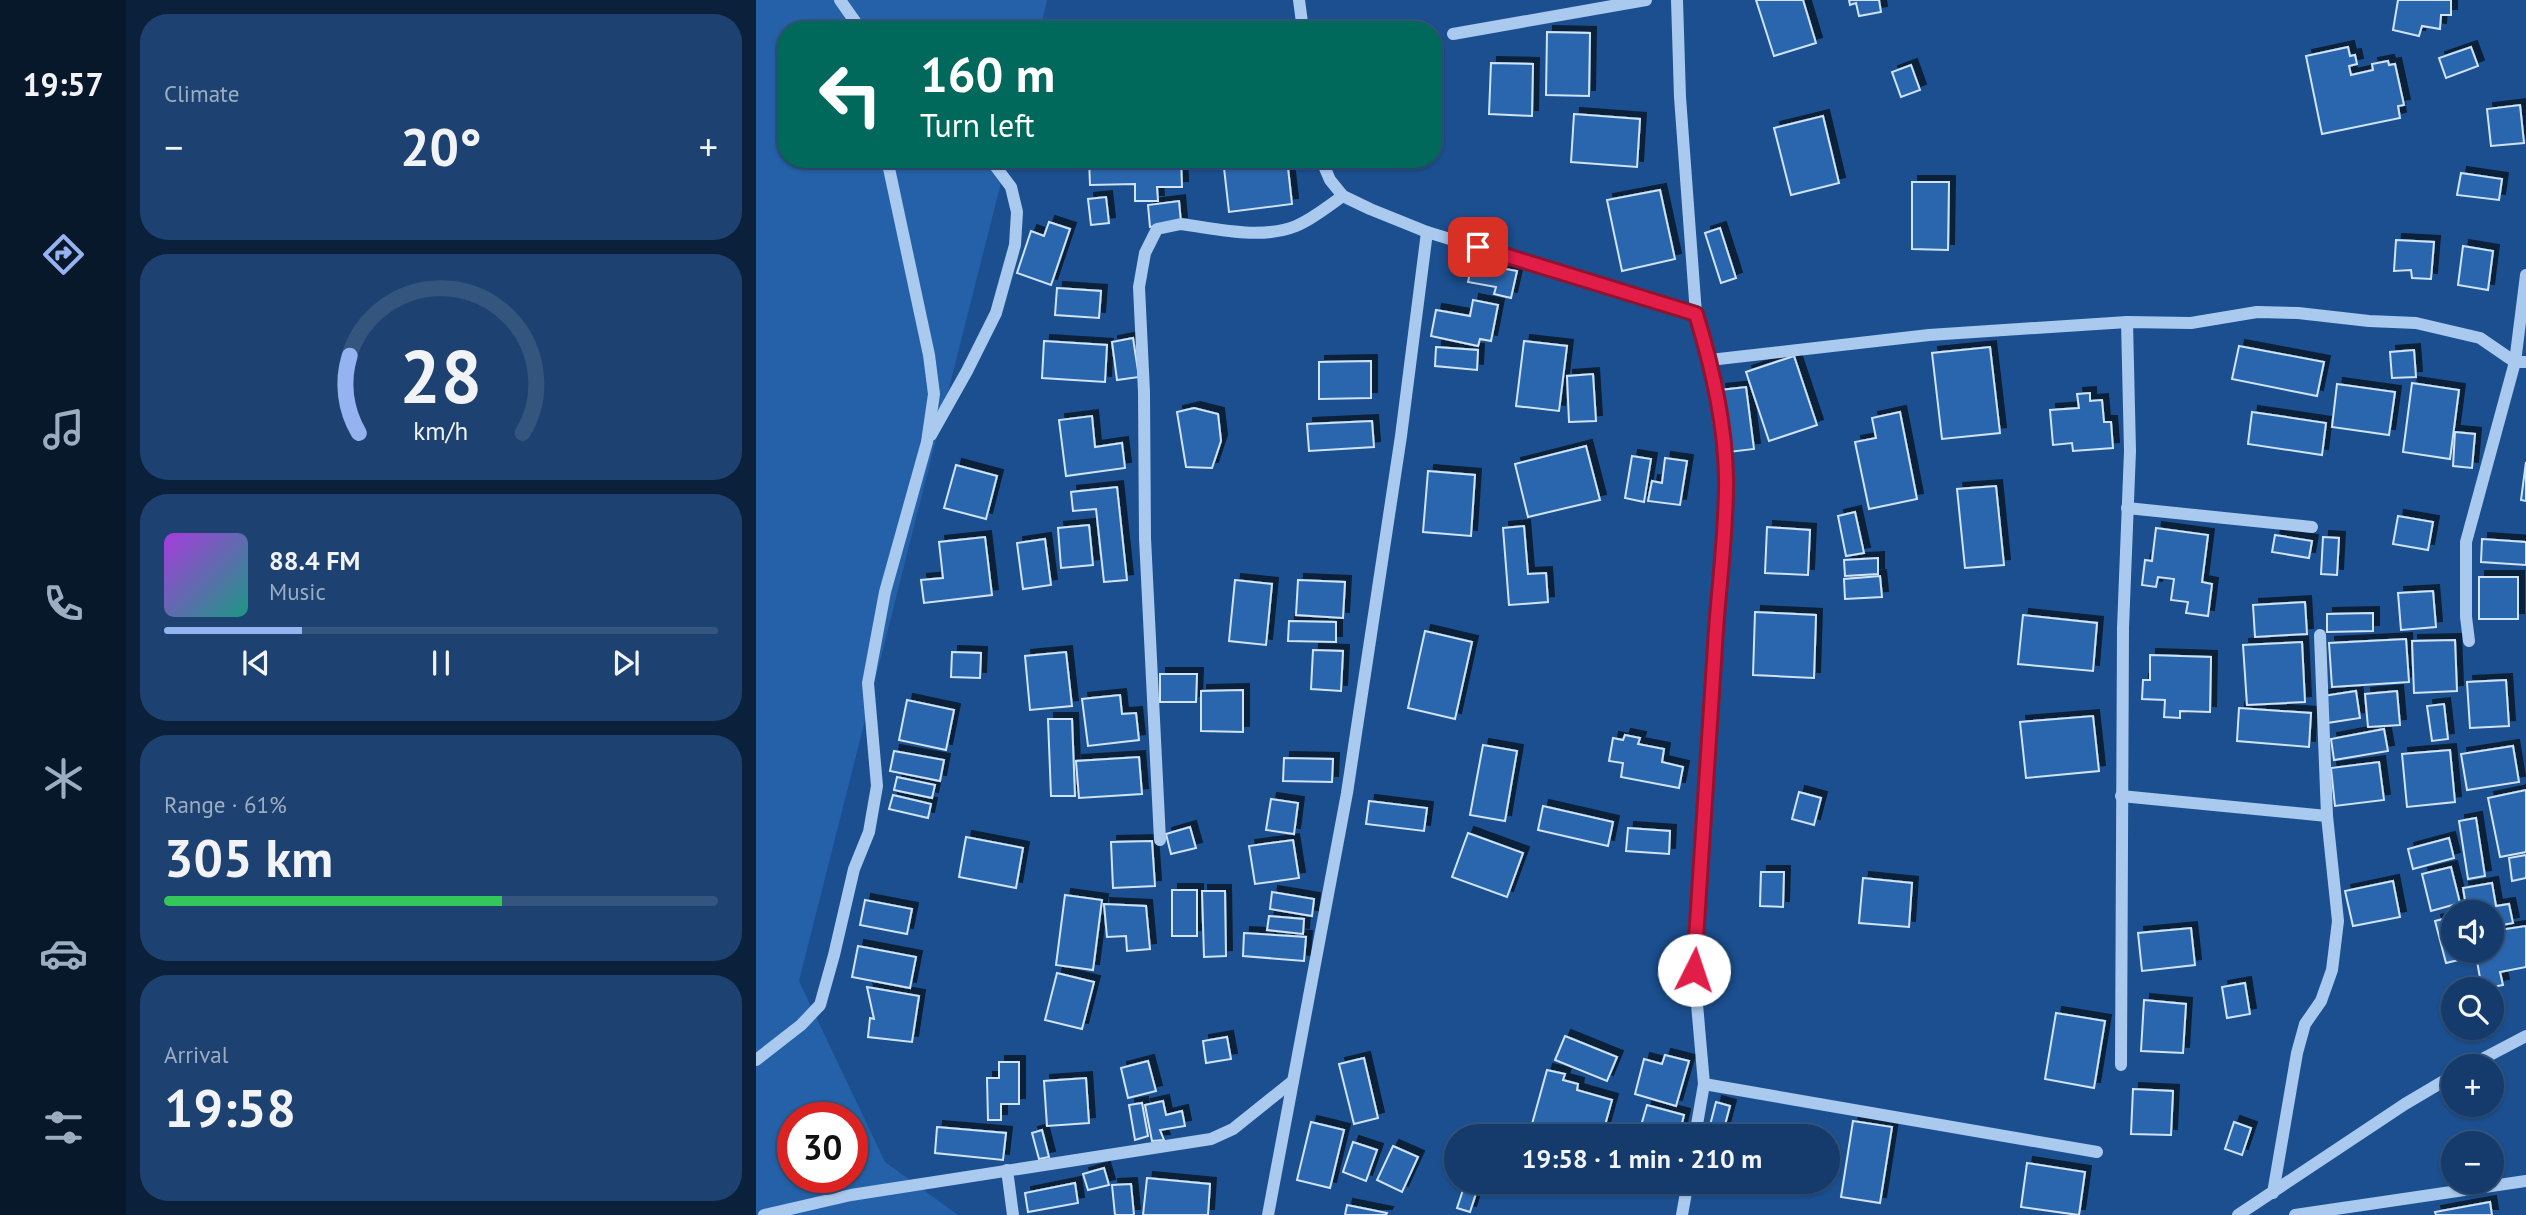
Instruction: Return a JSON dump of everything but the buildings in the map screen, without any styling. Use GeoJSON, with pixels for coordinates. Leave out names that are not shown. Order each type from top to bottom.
{"type":"FeatureCollection","features":[{"type":"Feature","properties":{"kind":"street"},"geometry":{"type":"LineString","coordinates":[[839,0],[854,21]]}},
{"type":"Feature","properties":{"kind":"street"},"geometry":{"type":"LineString","coordinates":[[1298,0],[1302,21]]}},
{"type":"Feature","properties":{"kind":"street"},"geometry":{"type":"LineString","coordinates":[[1453,34],[1646,0]]}},
{"type":"Feature","properties":{"kind":"street"},"geometry":{"type":"LineString","coordinates":[[1677,0],[1680,97],[1696,314],[1710,360],[1726,474],[1724,562],[1715,642],[1694,970],[1704,1084],[1698,1124]]}},
{"type":"Feature","properties":{"kind":"street"},"geometry":{"type":"LineString","coordinates":[[756,1060],[801,1025],[820,1005],[855,869],[869,832],[877,786],[868,683],[885,592],[927,442],[934,394],[929,355],[889,168]]}},
{"type":"Feature","properties":{"kind":"street"},"geometry":{"type":"LineString","coordinates":[[927,442],[996,313],[1015,246],[1017,212],[1011,187],[997,168]]}},
{"type":"Feature","properties":{"kind":"street"},"geometry":{"type":"LineString","coordinates":[[1325,168],[1330,180],[1343,196],[1427,232],[1696,314]]}},
{"type":"Feature","properties":{"kind":"street"},"geometry":{"type":"LineString","coordinates":[[1160,840],[1145,538],[1144,393],[1139,288],[1144,253],[1157,229],[1168,225],[1261,233],[1282,230],[1299,225],[1343,196]]}},
{"type":"Feature","properties":{"kind":"street"},"geometry":{"type":"LineString","coordinates":[[1268,1215],[1347,793],[1401,436],[1427,232]]}},
{"type":"Feature","properties":{"kind":"street"},"geometry":{"type":"LineString","coordinates":[[2469,641],[2466,617],[2466,542],[2521,362],[2526,275]]}},
{"type":"Feature","properties":{"kind":"street"},"geometry":{"type":"LineString","coordinates":[[1710,360],[1929,335],[2127,322],[2191,323],[2257,312],[2416,323],[2480,338],[2521,362]]}},
{"type":"Feature","properties":{"kind":"street"},"geometry":{"type":"LineString","coordinates":[[2121,1065],[2121,796],[2130,451],[2127,322]]}},
{"type":"Feature","properties":{"kind":"street"},"geometry":{"type":"LineString","coordinates":[[2127,508],[2312,527]]}},
{"type":"Feature","properties":{"kind":"street"},"geometry":{"type":"LineString","coordinates":[[2273,1193],[2297,1053],[2305,1024],[2321,1001],[2332,970],[2338,922],[2327,816],[2320,635]]}},
{"type":"Feature","properties":{"kind":"street"},"geometry":{"type":"LineString","coordinates":[[2121,796],[2327,816]]}},
{"type":"Feature","properties":{"kind":"street"},"geometry":{"type":"LineString","coordinates":[[2492,1054],[2526,1036]]}},
{"type":"Feature","properties":{"kind":"street"},"geometry":{"type":"LineString","coordinates":[[764,1215],[851,1195],[1212,1139],[1233,1129],[1293,1081]]}},
{"type":"Feature","properties":{"kind":"street"},"geometry":{"type":"LineString","coordinates":[[2238,1215],[2441,1083]]}},
{"type":"Feature","properties":{"kind":"street"},"geometry":{"type":"LineString","coordinates":[[1704,1084],[2097,1152]]}},
{"type":"Feature","properties":{"kind":"street"},"geometry":{"type":"LineString","coordinates":[[1007,1170],[1013,1215]]}},
{"type":"Feature","properties":{"kind":"street"},"geometry":{"type":"LineString","coordinates":[[2295,1215],[2526,1181]]}},
{"type":"Feature","properties":{"kind":"street"},"geometry":{"type":"LineString","coordinates":[[1682,1215],[1686,1194]]}},
{"type":"Feature","properties":{"kind":"shaded area"},"geometry":{"type":"Polygon","coordinates":[[[756,0],[1047,0],[1042,21],[777,21],[777,168],[1005,168],[799,981],[856,1102],[777,1102],[777,1193],[868,1193],[868,1126],[885,1162],[958,1215],[756,1215],[756,0]]]}},
{"type":"Feature","properties":{"kind":"route"},"geometry":{"type":"LineString","coordinates":[[1478,247],[1696,314],[1710,360],[1726,474],[1724,562],[1715,642],[1694,970]]}}]}
